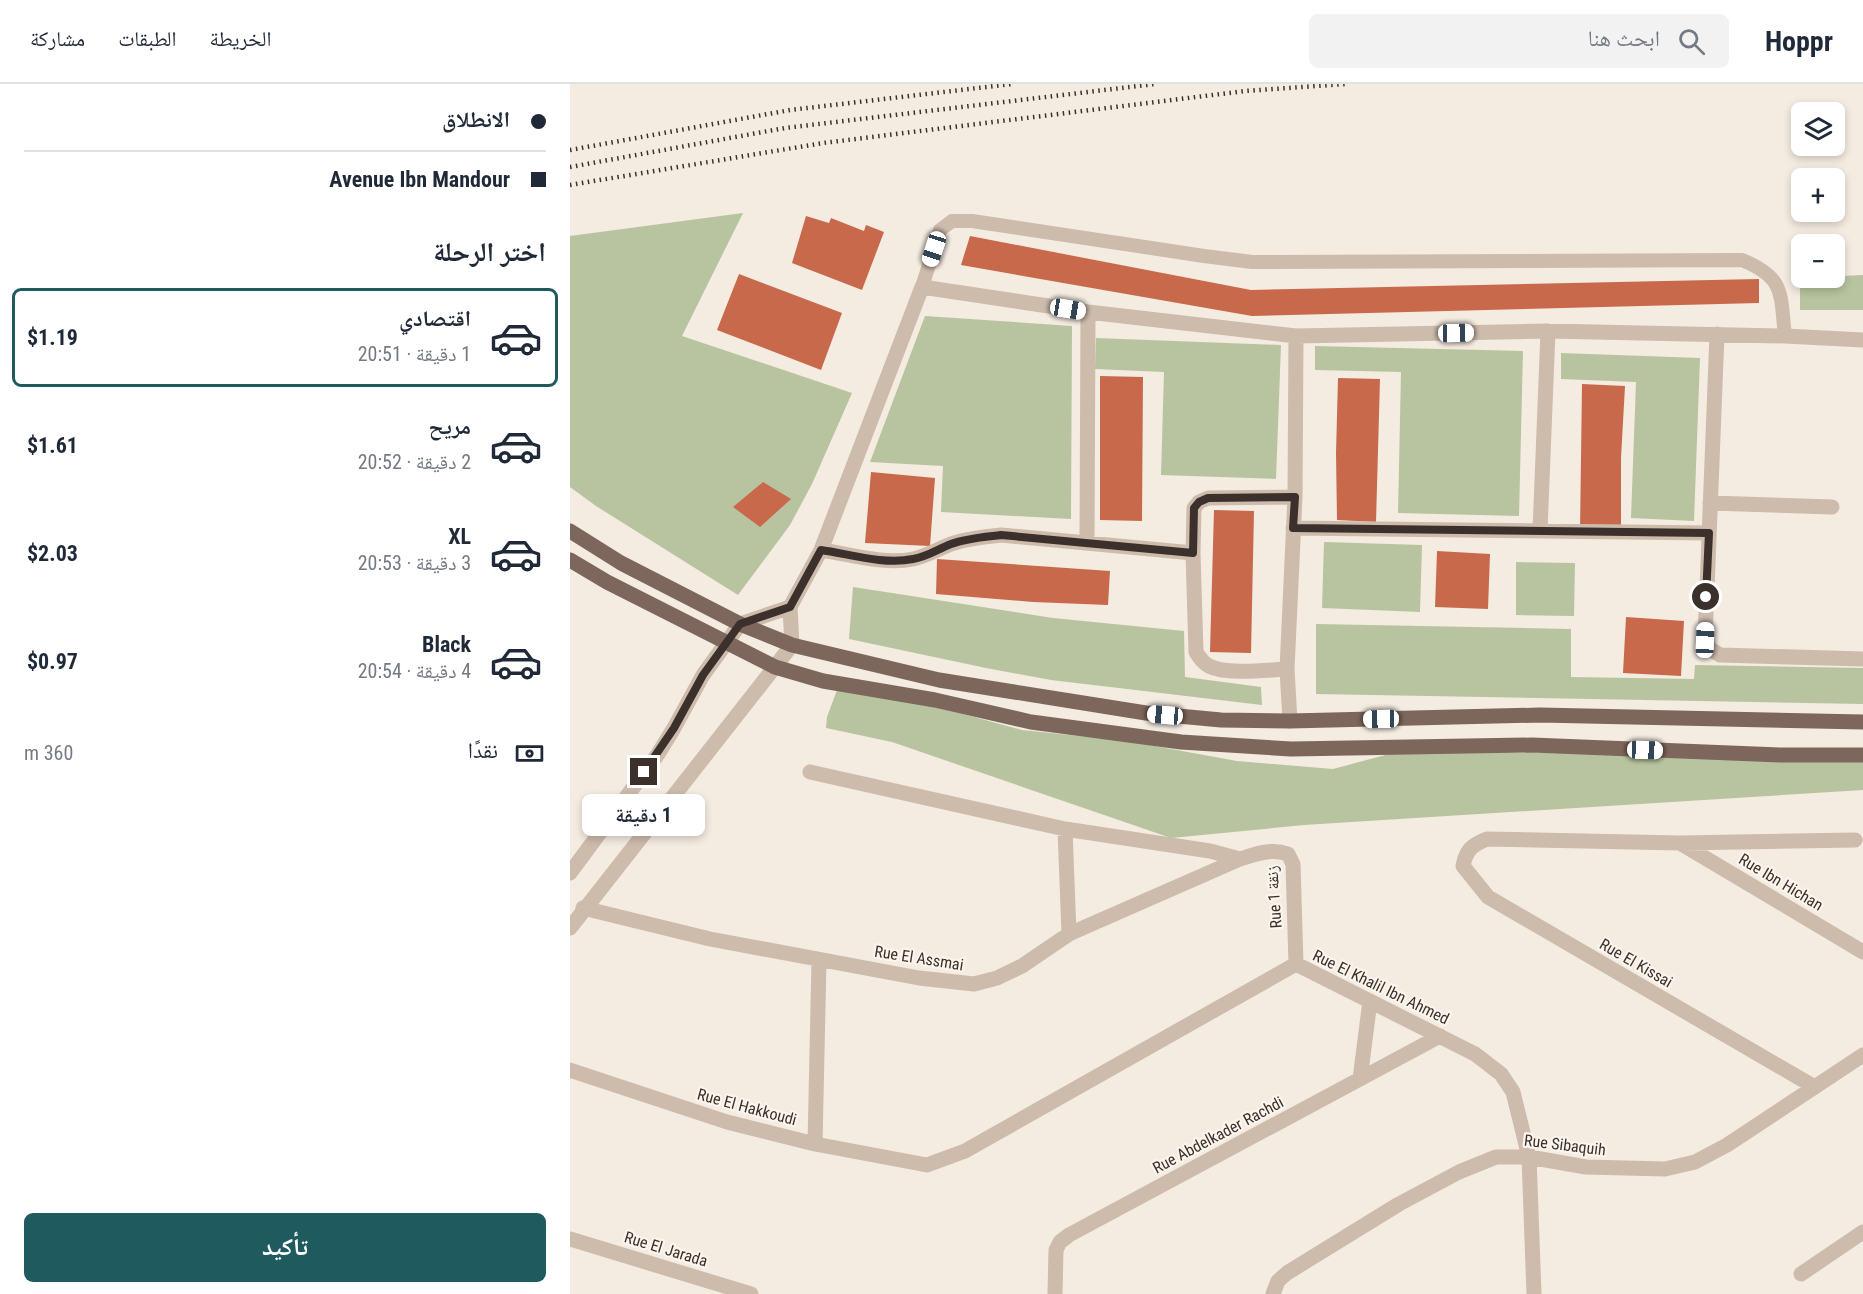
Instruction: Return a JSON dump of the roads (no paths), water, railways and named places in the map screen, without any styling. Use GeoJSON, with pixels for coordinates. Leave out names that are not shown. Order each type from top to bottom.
{"type":"FeatureCollection","features":[{"type":"Feature","properties":{"kind":"main road"},"geometry":{"type":"LineString","coordinates":[[570,531],[621,563],[740,624],[792,645],[939,680],[1146,713],[1221,720],[1290,721],[1540,715],[1863,722]]}},
{"type":"Feature","properties":{"kind":"main road"},"geometry":{"type":"LineString","coordinates":[[570,560],[607,582],[775,667],[822,681],[935,700],[1031,722],[1181,742],[1291,749],[1532,745],[1780,755],[1863,754]]}},
{"type":"Feature","properties":{"kind":"street"},"geometry":{"type":"LineString","coordinates":[[570,928],[583,908],[675,796],[792,645],[790,607],[821,550],[922,287],[1088,312],[1296,336],[1548,331],[1717,334],[1863,340]]}},
{"type":"Feature","properties":{"kind":"street"},"geometry":{"type":"LineString","coordinates":[[1087,542],[1088,312]]}},
{"type":"Feature","properties":{"kind":"street"},"geometry":{"type":"LineString","coordinates":[[1540,531],[1548,331]]}},
{"type":"Feature","properties":{"kind":"street"},"geometry":{"type":"LineString","coordinates":[[1717,334],[1705,640],[1710,649],[1720,655],[1863,659]]}},
{"type":"Feature","properties":{"kind":"street"},"geometry":{"type":"LineString","coordinates":[[1290,721],[1287,669],[1295,497],[1296,336]]}},
{"type":"Feature","properties":{"kind":"street"},"geometry":{"type":"LineString","coordinates":[[1287,669],[1221,670],[1210,667],[1202,661],[1197,652],[1193,553],[1194,508],[1199,502],[1208,498],[1295,497]]}},
{"type":"Feature","properties":{"kind":"street"},"geometry":{"type":"LineString","coordinates":[[1710,503],[1832,507]]}},
{"type":"Feature","properties":{"kind":"street"},"geometry":{"type":"LineString","coordinates":[[1293,528],[1709,533]]}},
{"type":"Feature","properties":{"kind":"street"},"geometry":{"type":"LineString","coordinates":[[821,550],[883,560],[910,560],[931,554],[951,544],[1001,535],[1193,553]]}},
{"type":"Feature","properties":{"kind":"street"},"geometry":{"type":"LineString","coordinates":[[570,873],[658,754],[703,675],[740,624],[790,607]]}},
{"type":"Feature","properties":{"kind":"street"},"geometry":{"type":"LineString","coordinates":[[810,772],[1065,829],[1210,851],[1240,859]]}},
{"type":"Feature","properties":{"kind":"street"},"geometry":{"type":"LineString","coordinates":[[1065,829],[1069,934]]}},
{"type":"Feature","properties":{"kind":"street","name":"Rue El Kissai"},"geometry":{"type":"LineString","coordinates":[[1680,843],[1487,839],[1475,844],[1466,852],[1463,866],[1488,897],[1813,1086]]}},
{"type":"Feature","properties":{"kind":"street"},"geometry":{"type":"LineString","coordinates":[[1680,843],[1855,840]]}},
{"type":"Feature","properties":{"kind":"street","name":"Rue Ibn Hichan"},"geometry":{"type":"LineString","coordinates":[[1680,843],[1863,952]]}},
{"type":"Feature","properties":{"kind":"street","name":"Rue 1 زنقة"},"geometry":{"type":"LineString","coordinates":[[1262,852],[1280,851],[1288,854],[1293,864],[1296,964]]}},
{"type":"Feature","properties":{"kind":"street","name":"Rue El Assmai"},"geometry":{"type":"LineString","coordinates":[[583,908],[710,939],[919,978],[974,984],[997,978],[1022,966],[1069,934],[1240,859],[1262,852]]}},
{"type":"Feature","properties":{"kind":"street"},"geometry":{"type":"LineString","coordinates":[[815,1144],[819,960]]}},
{"type":"Feature","properties":{"kind":"street","name":"Rue El Khalil Ibn Ahmed"},"geometry":{"type":"LineString","coordinates":[[918,1164],[927,1165],[965,1151],[1296,964],[1475,1053],[1501,1074],[1513,1092],[1528,1157],[1534,1294]]}},
{"type":"Feature","properties":{"kind":"street"},"geometry":{"type":"LineString","coordinates":[[1360,1079],[1370,1001]]}},
{"type":"Feature","properties":{"kind":"street","name":"Rue Abdelkader Rachdi"},"geometry":{"type":"LineString","coordinates":[[1055,1294],[1056,1250],[1060,1242],[1068,1235],[1440,1036]]}},
{"type":"Feature","properties":{"kind":"street","name":"Rue Sibaquih"},"geometry":{"type":"LineString","coordinates":[[1273,1294],[1278,1281],[1287,1273],[1419,1194],[1459,1172],[1496,1157],[1528,1157],[1586,1167],[1665,1170],[1695,1162],[1727,1145],[1863,1055]]}},
{"type":"Feature","properties":{"kind":"street","name":"Rue El Hakkoudi"},"geometry":{"type":"LineString","coordinates":[[570,1070],[727,1122],[815,1144],[918,1164]]}},
{"type":"Feature","properties":{"kind":"street"},"geometry":{"type":"LineString","coordinates":[[1801,1274],[1863,1232]]}},
{"type":"Feature","properties":{"kind":"street","name":"Rue El Jarada"},"geometry":{"type":"LineString","coordinates":[[570,1239],[751,1294]]}},
{"type":"Feature","properties":{"kind":"lane"},"geometry":{"type":"LineString","coordinates":[[922,287],[940,230],[952,221],[972,221],[1252,262],[1742,260],[1763,269],[1776,283],[1785,336]]}},
{"type":"Feature","properties":{"kind":"railway"},"geometry":{"type":"LineString","coordinates":[[570,150],[790,110],[1012,84]]}},
{"type":"Feature","properties":{"kind":"railway"},"geometry":{"type":"LineString","coordinates":[[570,167],[785,128],[1155,84]]}},
{"type":"Feature","properties":{"kind":"railway"},"geometry":{"type":"LineString","coordinates":[[570,185],[823,143],[1245,91],[1345,84]]}}]}
